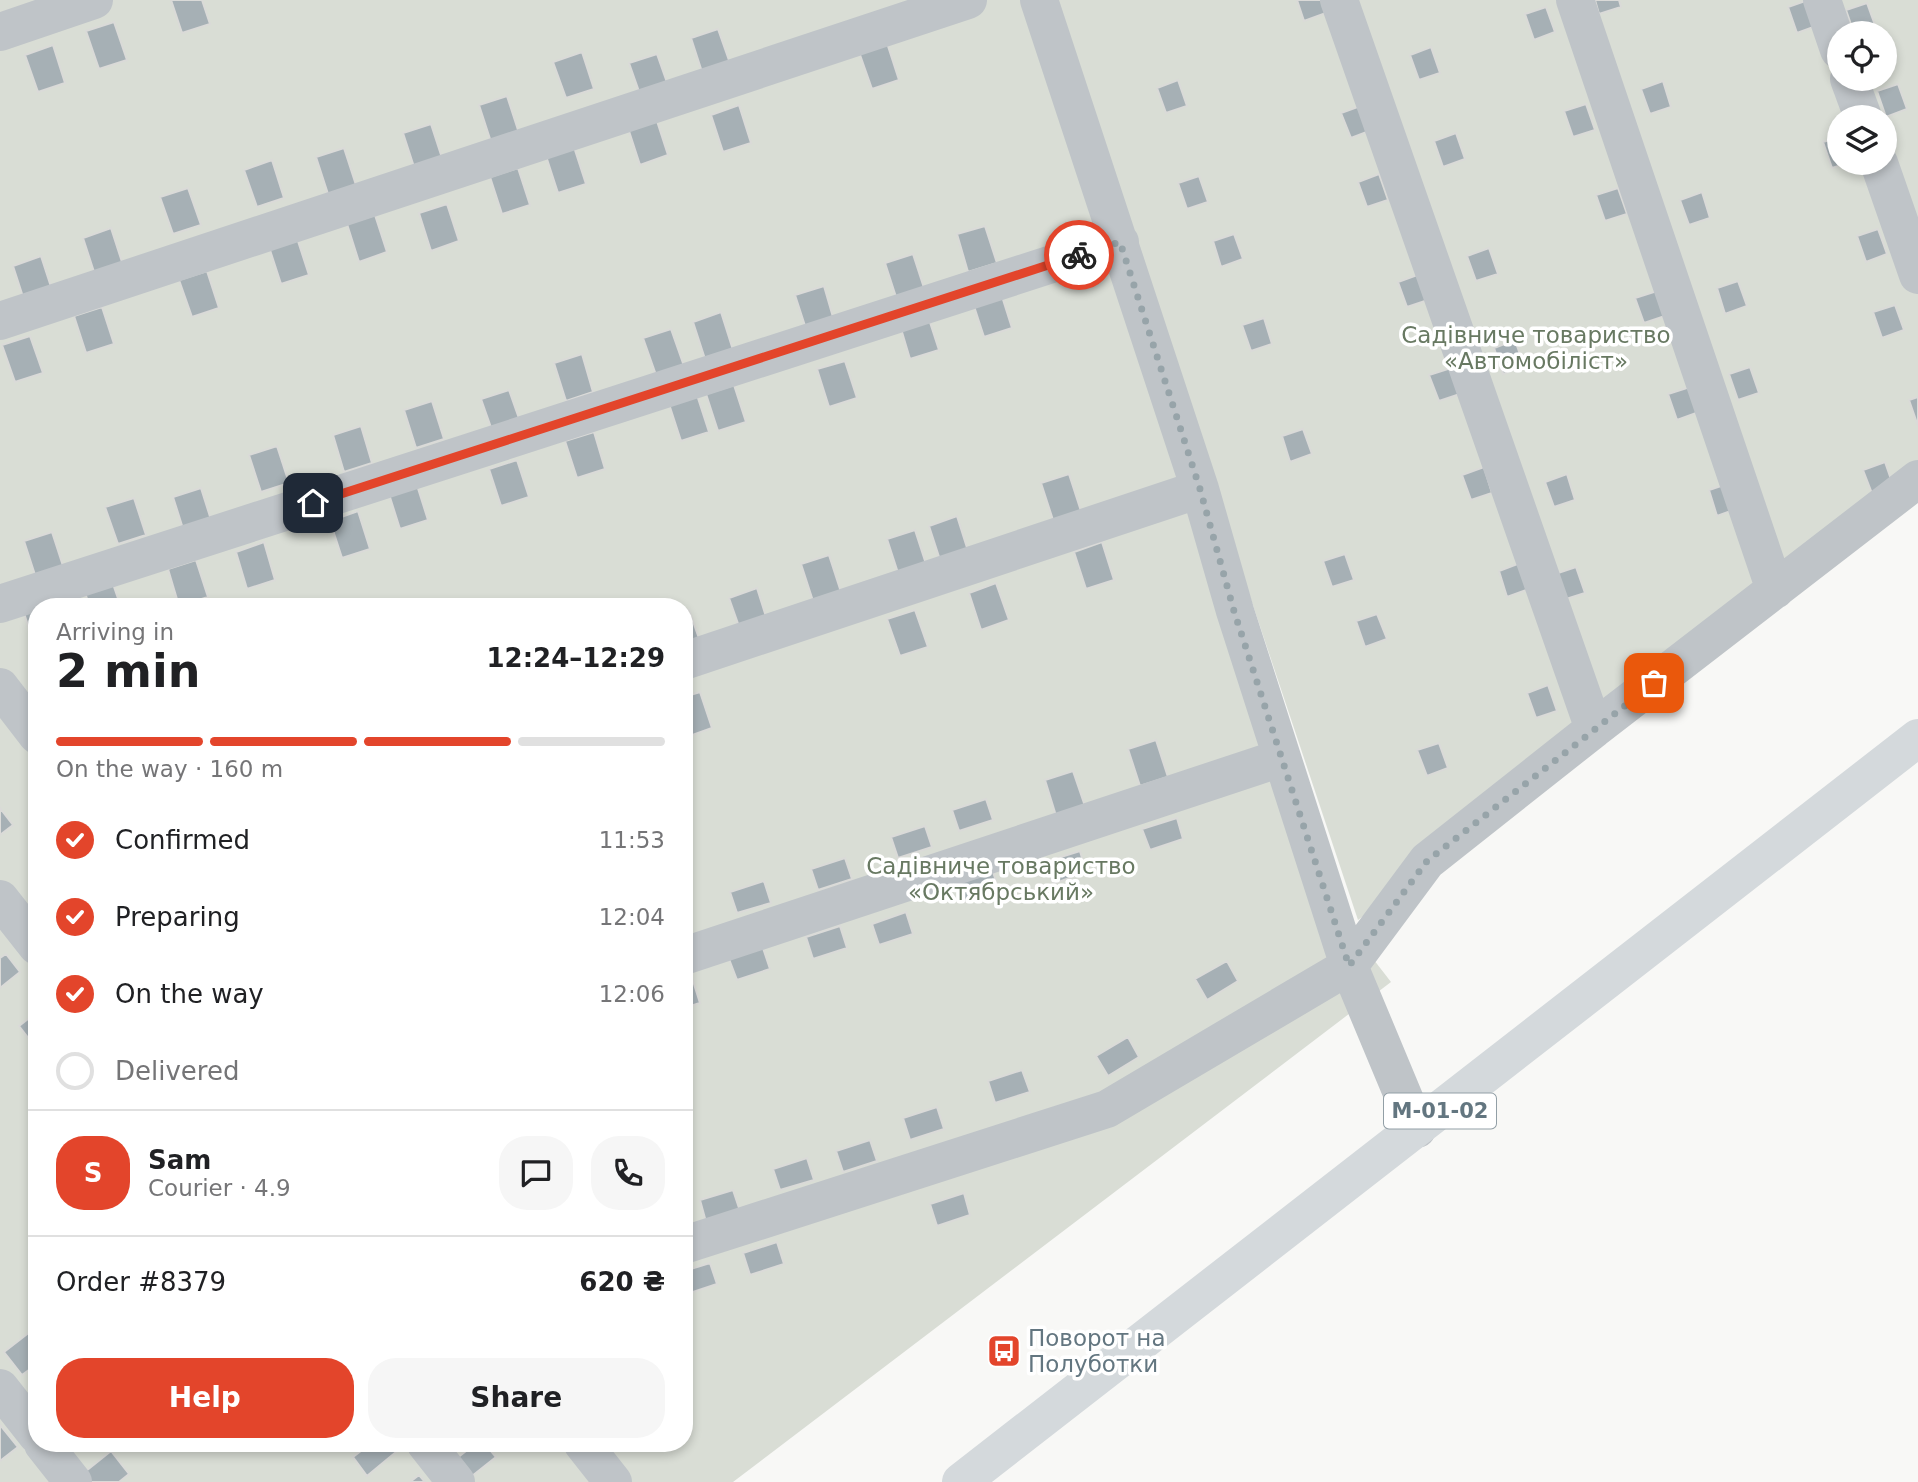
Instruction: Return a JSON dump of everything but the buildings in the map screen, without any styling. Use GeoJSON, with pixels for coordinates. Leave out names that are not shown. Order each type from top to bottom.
{"type":"FeatureCollection","features":[{"type":"Feature","properties":{"kind":"main road","name":"М-01-02"},"geometry":{"type":"LineString","coordinates":[[961,1482],[1918,738]]}},
{"type":"Feature","properties":{"kind":"street"},"geometry":{"type":"LineString","coordinates":[[0,32],[94,0]]}},
{"type":"Feature","properties":{"kind":"street"},"geometry":{"type":"LineString","coordinates":[[0,321],[968,0]]}},
{"type":"Feature","properties":{"kind":"street"},"geometry":{"type":"LineString","coordinates":[[1039,0],[1200,489],[1234,611],[1349,966],[1417,1129]]}},
{"type":"Feature","properties":{"kind":"street"},"geometry":{"type":"LineString","coordinates":[[1339,0],[1594,729]]}},
{"type":"Feature","properties":{"kind":"street"},"geometry":{"type":"LineString","coordinates":[[1575,0],[1775,590]]}},
{"type":"Feature","properties":{"kind":"street"},"geometry":{"type":"LineString","coordinates":[[1822,0],[1829,21]]}},
{"type":"Feature","properties":{"kind":"street"},"geometry":{"type":"LineString","coordinates":[[1883,175],[1918,275]]}},
{"type":"Feature","properties":{"kind":"street"},"geometry":{"type":"LineString","coordinates":[[0,604],[1120,242]]}},
{"type":"Feature","properties":{"kind":"street"},"geometry":{"type":"LineString","coordinates":[[693,1242],[1107,1109],[1349,966],[1427,861],[1918,478]]}},
{"type":"Feature","properties":{"kind":"street"},"geometry":{"type":"LineString","coordinates":[[693,658],[1200,489]]}},
{"type":"Feature","properties":{"kind":"street"},"geometry":{"type":"LineString","coordinates":[[0,687],[28,723]]}},
{"type":"Feature","properties":{"kind":"street"},"geometry":{"type":"LineString","coordinates":[[693,953],[1281,758]]}},
{"type":"Feature","properties":{"kind":"street"},"geometry":{"type":"LineString","coordinates":[[0,899],[28,935]]}},
{"type":"Feature","properties":{"kind":"street"},"geometry":{"type":"LineString","coordinates":[[0,1388],[28,1424]]}},
{"type":"Feature","properties":{"kind":"street"},"geometry":{"type":"LineString","coordinates":[[49,1452],[73,1482]]}},
{"type":"Feature","properties":{"kind":"street"},"geometry":{"type":"LineString","coordinates":[[432,1452],[456,1482]]}},
{"type":"Feature","properties":{"kind":"street"},"geometry":{"type":"LineString","coordinates":[[589,1452],[613,1482]]}},
{"type":"Feature","properties":{"kind":"green space","name":"Садівниче товариство «Октябрський»"},"geometry":{"type":"Polygon","coordinates":[[[0,0],[1034,0],[1350,929],[1391,982],[733,1482],[0,1482],[0,0]]]}},
{"type":"Feature","properties":{"kind":"green space","name":"Садівниче товариство «Автомобіліст»"},"geometry":{"type":"Polygon","coordinates":[[[1051,0],[1918,0],[1918,495],[1358,920],[1051,0]]]}},
{"type":"Feature","properties":{"kind":"way so far"},"geometry":{"type":"LineString","coordinates":[[1079,255],[1120,242],[1200,489],[1234,611],[1349,966],[1427,861],[1654,683]]}},
{"type":"Feature","properties":{"kind":"place","name":"Поворот на Полуботки"},"geometry":{"type":"Point","coordinates":[1004,1351]}},
{"type":"Feature","properties":{"kind":"route"},"geometry":{"type":"LineString","coordinates":[[313,503],[1079,255]]}}]}
